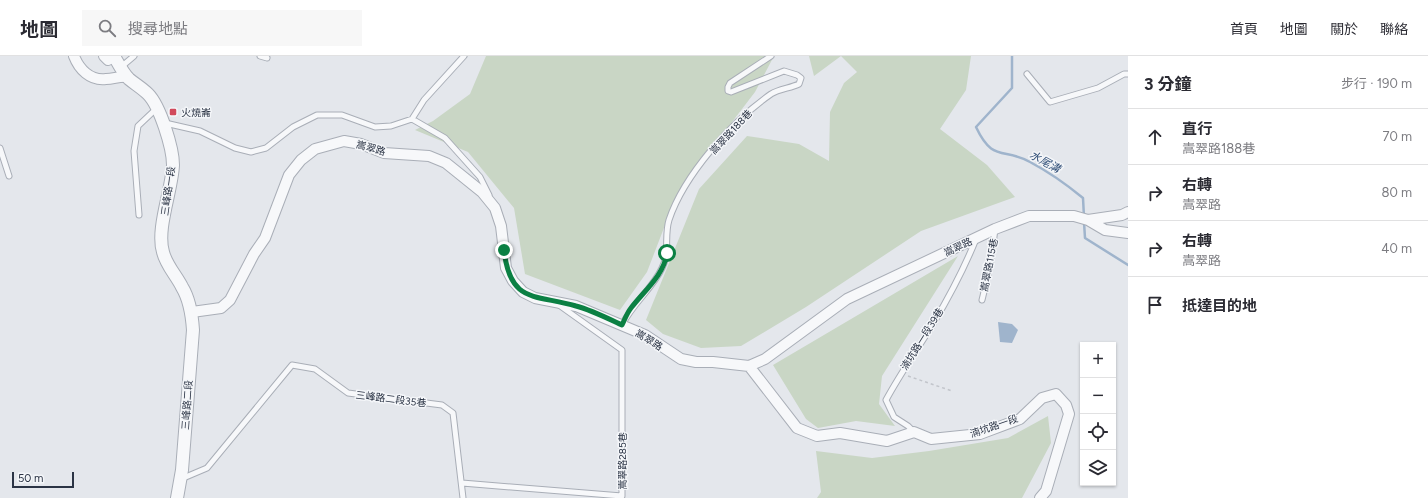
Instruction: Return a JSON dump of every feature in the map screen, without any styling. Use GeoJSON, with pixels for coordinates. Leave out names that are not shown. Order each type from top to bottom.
{"type":"FeatureCollection","features":[{"type":"Feature","properties":{"kind":"street"},"geometry":{"type":"LineString","coordinates":[[74,56],[79,67],[90,76],[104,80],[119,76],[128,77]]}},
{"type":"Feature","properties":{"kind":"street","name":"三峰路一段"},"geometry":{"type":"LineString","coordinates":[[111,56],[128,77],[149,95],[164,123],[173,164],[161,238],[162,252],[183,288],[192,312]]}},
{"type":"Feature","properties":{"kind":"street","name":"嵩翠路"},"geometry":{"type":"LineString","coordinates":[[192,312],[222,308],[230,300],[254,254],[265,238],[290,175],[301,160],[315,149],[344,141],[361,144],[384,153],[429,156],[446,163],[482,192],[495,208],[501,226],[506,268],[512,281],[523,292],[535,298],[576,306],[622,325],[645,335],[681,359],[749,366],[765,359],[847,299],[995,229],[1029,216],[1074,216],[1088,220],[1105,230],[1127,233]]}},
{"type":"Feature","properties":{"kind":"street"},"geometry":{"type":"LineString","coordinates":[[1088,220],[1122,215],[1128,212]]}},
{"type":"Feature","properties":{"kind":"street","name":"三峰路二段"},"geometry":{"type":"LineString","coordinates":[[177,498],[180,480],[193,330],[192,312]]}},
{"type":"Feature","properties":{"kind":"street"},"geometry":{"type":"LineString","coordinates":[[749,366],[797,428],[817,436],[840,433],[887,441],[914,432]]}},
{"type":"Feature","properties":{"kind":"street","name":"湳坑路一段"},"geometry":{"type":"LineString","coordinates":[[914,432],[931,439],[980,434],[1020,419],[1042,398],[1056,394],[1066,405],[1069,414],[1046,491],[1040,498]]}},
{"type":"Feature","properties":{"kind":"lane"},"geometry":{"type":"LineString","coordinates":[[121,67],[134,56]]}},
{"type":"Feature","properties":{"kind":"lane"},"geometry":{"type":"LineString","coordinates":[[260,56],[267,58]]}},
{"type":"Feature","properties":{"kind":"lane"},"geometry":{"type":"LineString","coordinates":[[164,123],[200,131],[235,148],[251,152],[266,148],[293,127],[317,115],[342,115],[383,128],[412,119],[424,100],[462,56]]}},
{"type":"Feature","properties":{"kind":"lane","name":"嵩翠路188巷"},"geometry":{"type":"LineString","coordinates":[[622,325],[630,310],[662,269],[667,253],[668,222],[677,201],[693,176],[742,117],[772,93],[799,84],[801,78],[797,74],[784,71],[731,92],[728,91],[730,83],[770,56]]}},
{"type":"Feature","properties":{"kind":"lane"},"geometry":{"type":"LineString","coordinates":[[1027,74],[1050,102],[1098,88],[1124,74],[1128,74]]}},
{"type":"Feature","properties":{"kind":"lane"},"geometry":{"type":"LineString","coordinates":[[139,215],[134,151],[138,126],[157,108]]}},
{"type":"Feature","properties":{"kind":"lane"},"geometry":{"type":"LineString","coordinates":[[412,119],[444,138],[480,177],[495,208]]}},
{"type":"Feature","properties":{"kind":"lane"},"geometry":{"type":"LineString","coordinates":[[0,148],[10,176]]}},
{"type":"Feature","properties":{"kind":"lane","name":"嵩翠路115巷"},"geometry":{"type":"LineString","coordinates":[[982,300],[990,267],[995,229]]}},
{"type":"Feature","properties":{"kind":"lane","name":"湳坑路一段39巷"},"geometry":{"type":"LineString","coordinates":[[914,432],[894,417],[886,400],[900,374],[933,324],[965,266],[976,238]]}},
{"type":"Feature","properties":{"kind":"lane","name":"嵩翠路285巷"},"geometry":{"type":"LineString","coordinates":[[462,483],[622,496],[622,350],[553,301]]}},
{"type":"Feature","properties":{"kind":"lane","name":"三峰路二段35巷"},"geometry":{"type":"LineString","coordinates":[[180,480],[207,468],[292,365],[315,369],[348,393],[442,405],[453,413],[463,498]]}},
{"type":"Feature","properties":{"kind":"path"},"geometry":{"type":"LineString","coordinates":[[900,374],[952,391]]}},
{"type":"Feature","properties":{"kind":"green space"},"geometry":{"type":"Polygon","coordinates":[[[486,56],[774,56],[755,92],[677,194],[647,272],[620,310],[525,274],[514,208],[468,152],[415,130],[433,121],[470,94],[486,56]]]}},
{"type":"Feature","properties":{"kind":"green space"},"geometry":{"type":"Polygon","coordinates":[[[809,56],[841,56],[814,76],[809,56]]]}},
{"type":"Feature","properties":{"kind":"green space"},"geometry":{"type":"Polygon","coordinates":[[[841,56],[971,56],[966,90],[940,129],[987,165],[1015,197],[921,231],[806,307],[741,346],[701,348],[663,334],[646,320],[699,189],[747,136],[799,144],[829,161],[830,112],[844,83],[857,72],[841,56]]]}},
{"type":"Feature","properties":{"kind":"green space"},"geometry":{"type":"Polygon","coordinates":[[[958,256],[882,376],[879,404],[895,426],[856,421],[818,428],[806,419],[773,365],[958,256]]]}},
{"type":"Feature","properties":{"kind":"green space"},"geometry":{"type":"Polygon","coordinates":[[[1048,416],[1051,443],[1022,498],[817,498],[821,492],[816,451],[872,458],[929,451],[1008,438],[1048,416]]]}},
{"type":"Feature","properties":{"kind":"water"},"geometry":{"type":"Polygon","coordinates":[[[998,322],[1012,324],[1018,330],[1012,343],[1000,342],[998,322]]]}},
{"type":"Feature","properties":{"kind":"waterway","name":"水尾溝"},"geometry":{"type":"LineString","coordinates":[[1012,56],[1012,88],[976,127],[982,138],[993,150],[1013,155],[1030,162],[1057,178],[1083,198],[1084,217]]}},
{"type":"Feature","properties":{"kind":"waterway","name":"水尾溝"},"geometry":{"type":"LineString","coordinates":[[1084,222],[1085,238],[1128,265]]}},
{"type":"Feature","properties":{"kind":"place","name":"火燒崙"},"geometry":{"type":"Point","coordinates":[173,112]}},
{"type":"Feature","properties":{"kind":"route"},"geometry":{"type":"LineString","coordinates":[[504,250],[506,268],[512,281],[523,292],[535,298],[576,306],[622,325],[630,310],[659,274],[666,260],[667,253]]}}]}
